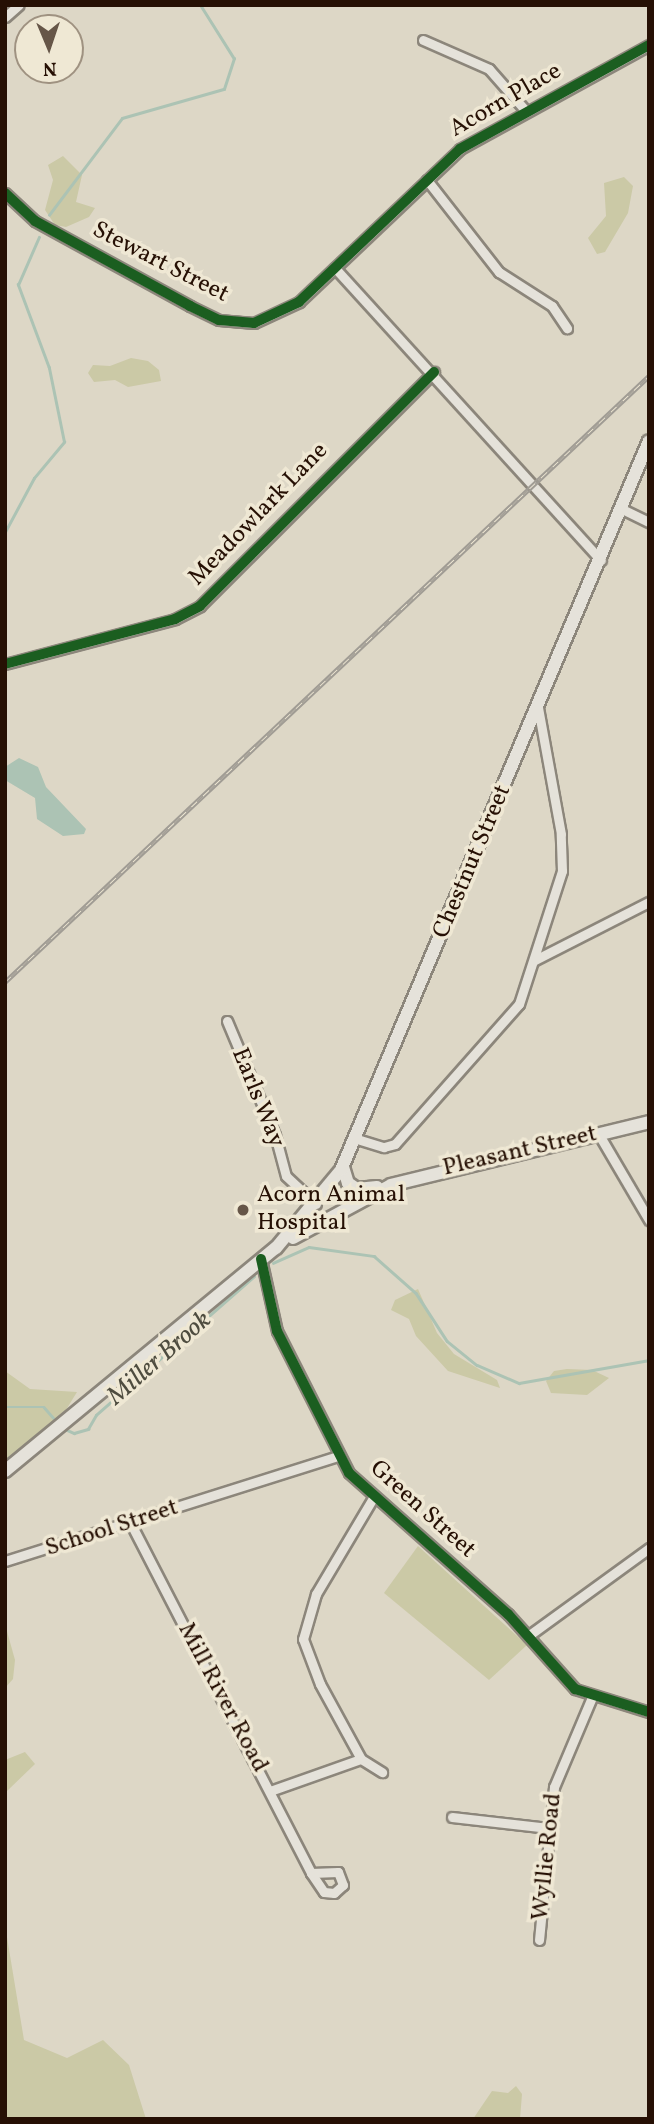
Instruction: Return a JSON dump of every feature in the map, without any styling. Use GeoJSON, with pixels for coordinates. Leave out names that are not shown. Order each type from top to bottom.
{"type":"FeatureCollection","features":[{"type":"Feature","properties":{"kind":"main road","name":"Chestnut Street"},"geometry":{"type":"LineString","coordinates":[[261,1259],[276,1248],[322,1197],[358,1139],[649,441]]}},
{"type":"Feature","properties":{"kind":"main road","name":"Pleasant Street"},"geometry":{"type":"LineString","coordinates":[[322,1197],[391,1185],[649,1122]]}},
{"type":"Feature","properties":{"kind":"main road"},"geometry":{"type":"LineString","coordinates":[[343,1167],[348,1183],[364,1189]]}},
{"type":"Feature","properties":{"kind":"main road","name":"Pleasant Street"},"geometry":{"type":"LineString","coordinates":[[276,1248],[351,1204],[391,1185]]}},
{"type":"Feature","properties":{"kind":"main road"},"geometry":{"type":"LineString","coordinates":[[322,1197],[351,1204]]}},
{"type":"Feature","properties":{"kind":"main road"},"geometry":{"type":"LineString","coordinates":[[5,1471],[261,1259]]}},
{"type":"Feature","properties":{"kind":"street"},"geometry":{"type":"LineString","coordinates":[[5,17],[19,5]]}},
{"type":"Feature","properties":{"kind":"street"},"geometry":{"type":"LineString","coordinates":[[423,40],[489,69],[525,110]]}},
{"type":"Feature","properties":{"kind":"street","name":"Acorn Place"},"geometry":{"type":"LineString","coordinates":[[335,268],[460,149],[525,110],[649,45]]}},
{"type":"Feature","properties":{"kind":"street"},"geometry":{"type":"LineString","coordinates":[[427,180],[499,272],[552,306],[567,328]]}},
{"type":"Feature","properties":{"kind":"street","name":"Stewart Street"},"geometry":{"type":"LineString","coordinates":[[5,193],[35,221],[219,320],[254,323],[286,311],[335,268]]}},
{"type":"Feature","properties":{"kind":"street"},"geometry":{"type":"LineString","coordinates":[[335,268],[434,372],[601,560]]}},
{"type":"Feature","properties":{"kind":"street","name":"Meadowlark Lane"},"geometry":{"type":"LineString","coordinates":[[5,664],[175,619],[200,606],[434,372]]}},
{"type":"Feature","properties":{"kind":"street"},"geometry":{"type":"LineString","coordinates":[[622,509],[649,522]]}},
{"type":"Feature","properties":{"kind":"street"},"geometry":{"type":"LineString","coordinates":[[358,1139],[384,1147],[395,1144],[512,1018],[535,960],[562,871],[562,855],[538,706]]}},
{"type":"Feature","properties":{"kind":"street"},"geometry":{"type":"LineString","coordinates":[[535,960],[649,902]]}},
{"type":"Feature","properties":{"kind":"street","name":"Earls Way"},"geometry":{"type":"LineString","coordinates":[[227,1021],[279,1146],[286,1176],[322,1197]]}},
{"type":"Feature","properties":{"kind":"street"},"geometry":{"type":"LineString","coordinates":[[598,1133],[649,1220]]}},
{"type":"Feature","properties":{"kind":"street","name":"Green Street"},"geometry":{"type":"LineString","coordinates":[[261,1259],[277,1331],[338,1455],[373,1498],[528,1636],[561,1676],[592,1697],[649,1712]]}},
{"type":"Feature","properties":{"kind":"street","name":"School Street"},"geometry":{"type":"LineString","coordinates":[[7,1561],[131,1524],[338,1455]]}},
{"type":"Feature","properties":{"kind":"street"},"geometry":{"type":"LineString","coordinates":[[373,1498],[316,1594],[303,1631],[320,1684],[361,1759],[382,1772]]}},
{"type":"Feature","properties":{"kind":"street","name":"Mill River Road"},"geometry":{"type":"LineString","coordinates":[[131,1524],[311,1872]]}},
{"type":"Feature","properties":{"kind":"street"},"geometry":{"type":"LineString","coordinates":[[528,1636],[649,1548]]}},
{"type":"Feature","properties":{"kind":"street","name":"Wyllie Road"},"geometry":{"type":"LineString","coordinates":[[539,1940],[554,1787],[592,1697]]}},
{"type":"Feature","properties":{"kind":"street"},"geometry":{"type":"LineString","coordinates":[[270,1791],[361,1759]]}},
{"type":"Feature","properties":{"kind":"street"},"geometry":{"type":"LineString","coordinates":[[452,1817],[548,1828]]}},
{"type":"Feature","properties":{"kind":"shaded area"},"geometry":{"type":"Polygon","coordinates":[[[63,156],[82,175],[76,202],[95,208],[89,217],[66,227],[55,225],[45,210],[53,180],[48,165],[63,156]]]}},
{"type":"Feature","properties":{"kind":"shaded area"},"geometry":{"type":"Polygon","coordinates":[[[624,177],[633,186],[628,213],[605,252],[597,254],[588,238],[606,216],[604,183],[624,177]]]}},
{"type":"Feature","properties":{"kind":"shaded area"},"geometry":{"type":"Polygon","coordinates":[[[131,358],[148,361],[159,370],[161,381],[128,387],[115,380],[94,382],[88,373],[93,365],[110,366],[131,358]]]}},
{"type":"Feature","properties":{"kind":"shaded area"},"geometry":{"type":"Polygon","coordinates":[[[19,758],[38,767],[46,787],[86,829],[84,834],[63,836],[37,819],[35,798],[5,780],[5,767],[19,758]]]}},
{"type":"Feature","properties":{"kind":"shaded area"},"geometry":{"type":"Polygon","coordinates":[[[418,1289],[437,1333],[454,1354],[497,1380],[500,1388],[448,1371],[416,1336],[409,1319],[391,1310],[395,1300],[418,1289]]]}},
{"type":"Feature","properties":{"kind":"shaded area"},"geometry":{"type":"Polygon","coordinates":[[[592,1370],[609,1378],[587,1395],[551,1393],[546,1381],[554,1371],[592,1370]]]}},
{"type":"Feature","properties":{"kind":"shaded area"},"geometry":{"type":"Polygon","coordinates":[[[5,1371],[30,1389],[77,1392],[61,1418],[5,1464],[5,1371]]]}},
{"type":"Feature","properties":{"kind":"shaded area"},"geometry":{"type":"Polygon","coordinates":[[[418,1546],[527,1645],[489,1680],[384,1593],[418,1546]]]}},
{"type":"Feature","properties":{"kind":"shaded area"},"geometry":{"type":"Polygon","coordinates":[[[5,1624],[15,1660],[13,1679],[5,1688],[5,1624]]]}},
{"type":"Feature","properties":{"kind":"shaded area"},"geometry":{"type":"Polygon","coordinates":[[[25,1752],[35,1764],[6,1792],[5,1760],[25,1752]]]}},
{"type":"Feature","properties":{"kind":"shaded area"},"geometry":{"type":"Polygon","coordinates":[[[5,1925],[24,2040],[67,2058],[103,2040],[129,2065],[146,2119],[5,2119],[5,1925]]]}},
{"type":"Feature","properties":{"kind":"shaded area"},"geometry":{"type":"Polygon","coordinates":[[[516,2086],[522,2094],[520,2119],[473,2119],[492,2091],[508,2093],[516,2086]]]}},
{"type":"Feature","properties":{"kind":"waterway"},"geometry":{"type":"LineString","coordinates":[[49,215],[122,118],[224,89],[234,59],[200,5]]}},
{"type":"Feature","properties":{"kind":"waterway"},"geometry":{"type":"LineString","coordinates":[[5,532],[34,478],[64,442],[49,368],[18,285],[39,237]]}},
{"type":"Feature","properties":{"kind":"waterway","name":"Miller Brook"},"geometry":{"type":"LineString","coordinates":[[273,1263],[309,1247],[374,1256],[416,1293],[447,1341],[477,1365],[519,1383],[649,1360]]}},
{"type":"Feature","properties":{"kind":"waterway","name":"Miller Brook"},"geometry":{"type":"LineString","coordinates":[[67,1430],[74,1433],[88,1429],[96,1415],[254,1276]]}},
{"type":"Feature","properties":{"kind":"waterway","name":"Miller Brook"},"geometry":{"type":"LineString","coordinates":[[5,1407],[44,1407],[56,1421]]}},
{"type":"Feature","properties":{"kind":"railway"},"geometry":{"type":"LineString","coordinates":[[5,982],[649,376]]}},
{"type":"Feature","properties":{"kind":"cycle path"},"geometry":{"type":"LineString","coordinates":[[5,193],[35,221],[190,306],[219,320],[254,323],[299,302],[460,149],[649,45]]}},
{"type":"Feature","properties":{"kind":"cycle path"},"geometry":{"type":"LineString","coordinates":[[5,664],[175,619],[200,606],[434,372]]}},
{"type":"Feature","properties":{"kind":"cycle path"},"geometry":{"type":"LineString","coordinates":[[261,1259],[277,1331],[349,1473],[508,1614],[575,1689],[649,1712]]}},
{"type":"Feature","properties":{"kind":"place","name":"Acorn Animal Hospital"},"geometry":{"type":"Point","coordinates":[243,1210]}}]}
